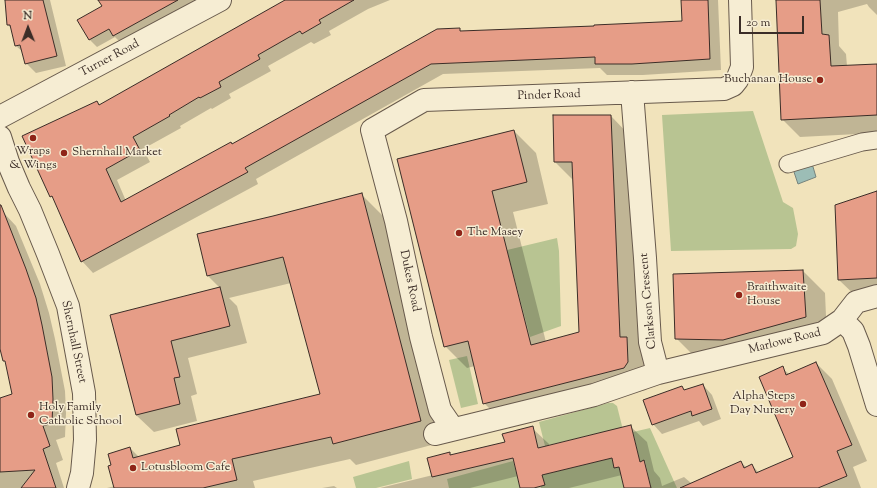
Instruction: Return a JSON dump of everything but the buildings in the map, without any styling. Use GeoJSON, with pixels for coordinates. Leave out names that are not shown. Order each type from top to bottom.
{"type":"FeatureCollection","features":[{"type":"Feature","properties":{"kind":"street","name":"Turner Road"},"geometry":{"type":"LineString","coordinates":[[0,117],[220,0]]}},
{"type":"Feature","properties":{"kind":"street","name":"Pinder Road"},"geometry":{"type":"LineString","coordinates":[[372,130],[424,100],[724,89],[733,85],[737,80],[742,67],[740,0]]}},
{"type":"Feature","properties":{"kind":"street","name":"Clarkson Crescent"},"geometry":{"type":"LineString","coordinates":[[632,92],[650,342],[658,373]]}},
{"type":"Feature","properties":{"kind":"street","name":"Dukes Road"},"geometry":{"type":"LineString","coordinates":[[372,130],[396,221],[444,432],[594,395],[658,373]]}},
{"type":"Feature","properties":{"kind":"street","name":"Shernhall Street"},"geometry":{"type":"LineString","coordinates":[[0,137],[4,164],[19,188],[30,210],[68,306],[84,393],[85,440],[82,473],[78,488]]}},
{"type":"Feature","properties":{"kind":"street"},"geometry":{"type":"LineString","coordinates":[[788,164],[862,142],[877,140]]}},
{"type":"Feature","properties":{"kind":"street","name":"Marlowe Road"},"geometry":{"type":"LineString","coordinates":[[658,373],[823,334],[842,320],[856,302],[877,296]]}},
{"type":"Feature","properties":{"kind":"street"},"geometry":{"type":"LineString","coordinates":[[842,320],[853,331],[877,405]]}},
{"type":"Feature","properties":{"kind":"green space"},"geometry":{"type":"Polygon","coordinates":[[[753,111],[783,202],[793,208],[798,234],[796,246],[791,249],[671,251],[662,115],[753,111]]]}},
{"type":"Feature","properties":{"kind":"green space"},"geometry":{"type":"Polygon","coordinates":[[[557,238],[559,251],[561,326],[530,337],[507,250],[557,238]]]}},
{"type":"Feature","properties":{"kind":"green space"},"geometry":{"type":"Polygon","coordinates":[[[467,356],[478,404],[461,408],[449,360],[467,356]]]}},
{"type":"Feature","properties":{"kind":"green space"},"geometry":{"type":"Polygon","coordinates":[[[608,403],[613,403],[617,406],[624,434],[599,433],[545,446],[539,422],[608,403]]]}},
{"type":"Feature","properties":{"kind":"green space"},"geometry":{"type":"Polygon","coordinates":[[[650,428],[677,488],[651,488],[645,461],[640,462],[633,432],[650,428]]]}},
{"type":"Feature","properties":{"kind":"green space"},"geometry":{"type":"Polygon","coordinates":[[[612,458],[619,467],[624,488],[541,488],[541,486],[544,485],[542,475],[612,458]]]}},
{"type":"Feature","properties":{"kind":"green space"},"geometry":{"type":"Polygon","coordinates":[[[409,461],[412,479],[376,488],[356,488],[353,477],[409,461]]]}},
{"type":"Feature","properties":{"kind":"green space"},"geometry":{"type":"Polygon","coordinates":[[[513,461],[520,488],[449,488],[447,479],[513,461]]]}},
{"type":"Feature","properties":{"kind":"water"},"geometry":{"type":"Polygon","coordinates":[[[811,160],[816,177],[798,184],[792,166],[811,160]]]}},
{"type":"Feature","properties":{"kind":"place","name":"Buchanan House"},"geometry":{"type":"Point","coordinates":[820,80]}},
{"type":"Feature","properties":{"kind":"place","name":"Wraps & Wings"},"geometry":{"type":"Point","coordinates":[33,138]}},
{"type":"Feature","properties":{"kind":"place","name":"Shernhall Market"},"geometry":{"type":"Point","coordinates":[64,153]}},
{"type":"Feature","properties":{"kind":"place","name":"The Masey"},"geometry":{"type":"Point","coordinates":[459,233]}},
{"type":"Feature","properties":{"kind":"place","name":"Braithwaite House"},"geometry":{"type":"Point","coordinates":[739,295]}},
{"type":"Feature","properties":{"kind":"place","name":"Alpha Steps Day Nursery"},"geometry":{"type":"Point","coordinates":[803,404]}},
{"type":"Feature","properties":{"kind":"place","name":"Holy Family Catholic School"},"geometry":{"type":"Point","coordinates":[31,415]}},
{"type":"Feature","properties":{"kind":"place","name":"Lotusbloom Cafe"},"geometry":{"type":"Point","coordinates":[133,468]}}]}
